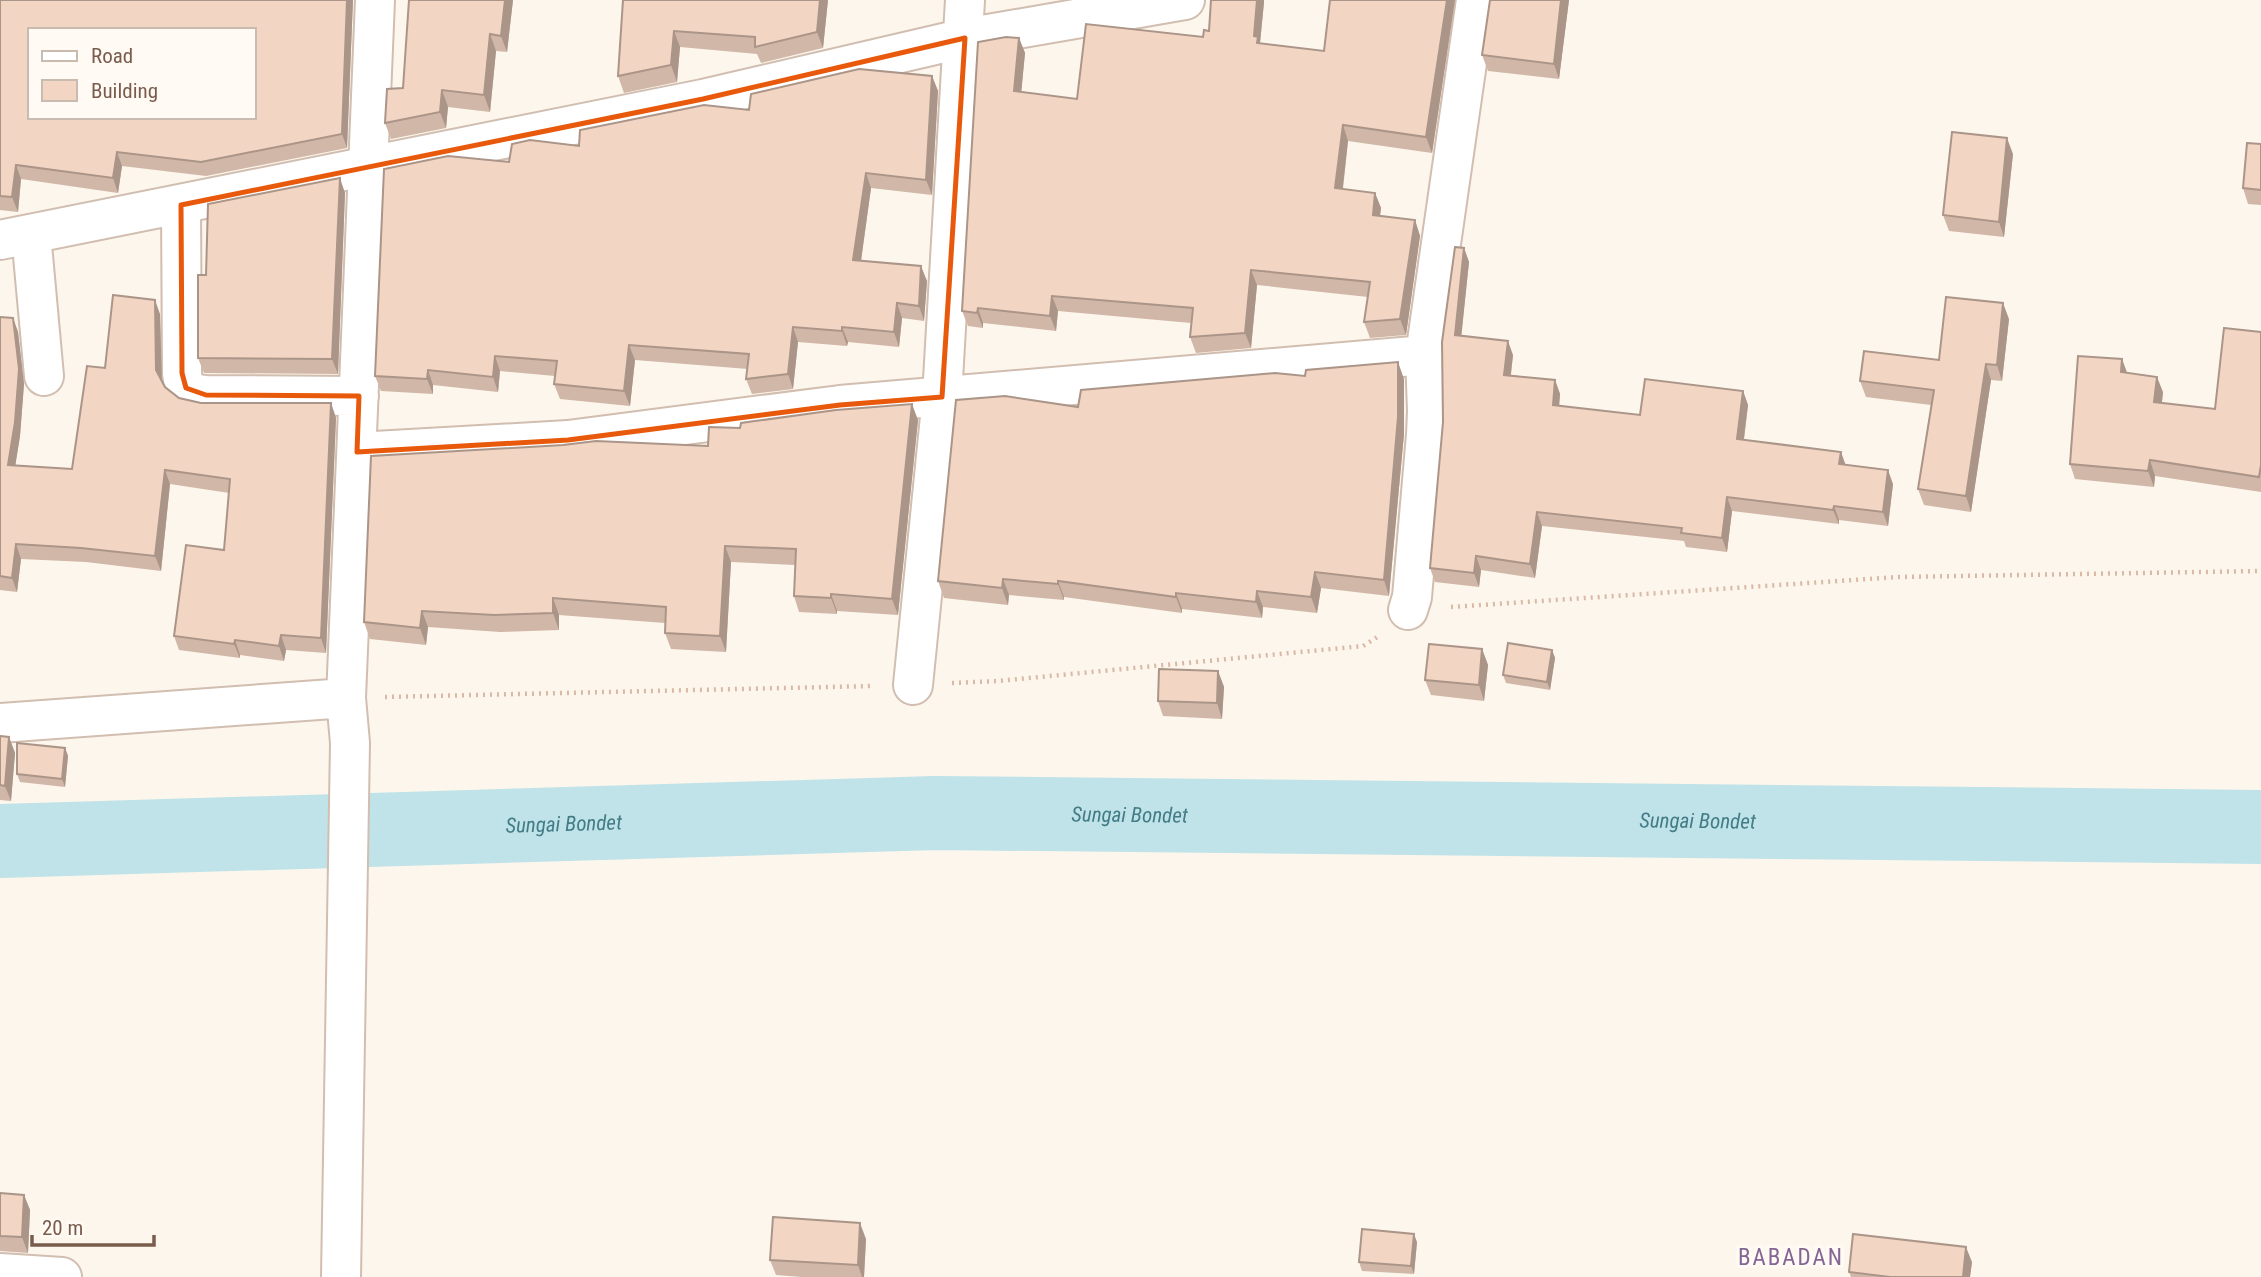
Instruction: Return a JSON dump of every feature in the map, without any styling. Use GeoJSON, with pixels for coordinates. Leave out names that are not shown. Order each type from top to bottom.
{"type":"FeatureCollection","features":[{"type":"Feature","properties":{"kind":"street"},"geometry":{"type":"LineString","coordinates":[[340,1274],[350,743],[346,698],[375,0]]}},
{"type":"Feature","properties":{"kind":"street"},"geometry":{"type":"LineString","coordinates":[[913,685],[942,397],[965,38],[965,0]]}},
{"type":"Feature","properties":{"kind":"street"},"geometry":{"type":"LineString","coordinates":[[44,376],[16,237],[703,99],[965,38],[1185,0]]}},
{"type":"Feature","properties":{"kind":"street"},"geometry":{"type":"LineString","coordinates":[[1408,610],[1412,597],[1426,435],[1425,355],[1476,0]]}},
{"type":"Feature","properties":{"kind":"street"},"geometry":{"type":"LineString","coordinates":[[181,205],[181,373],[186,388],[193,394],[206,395],[359,396]]}},
{"type":"Feature","properties":{"kind":"street"},"geometry":{"type":"LineString","coordinates":[[357,452],[568,440],[840,405],[1425,355]]}},
{"type":"Feature","properties":{"kind":"street"},"geometry":{"type":"LineString","coordinates":[[0,723],[346,698]]}},
{"type":"Feature","properties":{"kind":"street"},"geometry":{"type":"LineString","coordinates":[[0,1273],[62,1277]]}},
{"type":"Feature","properties":{"kind":"path"},"geometry":{"type":"LineString","coordinates":[[1408,610],[1898,577],[2261,571]]}},
{"type":"Feature","properties":{"kind":"highlighted area"},"geometry":{"type":"Polygon","coordinates":[[[965,38],[942,397],[840,405],[568,440],[357,452],[359,396],[206,395],[186,388],[182,373],[181,205],[703,99],[965,38]]]}},
{"type":"Feature","properties":{"kind":"building"},"geometry":{"type":"Polygon","coordinates":[[[0,0],[347,0],[342,134],[201,162],[117,152],[113,178],[16,165],[12,197],[0,196],[0,0]]]}},
{"type":"Feature","properties":{"kind":"building"},"geometry":{"type":"Polygon","coordinates":[[[409,0],[505,0],[501,36],[490,34],[484,95],[442,90],[440,112],[385,123],[387,89],[403,88],[409,0]]]}},
{"type":"Feature","properties":{"kind":"building"},"geometry":{"type":"Polygon","coordinates":[[[623,0],[820,0],[817,32],[755,47],[755,37],[674,31],[671,65],[618,76],[623,0]]]}},
{"type":"Feature","properties":{"kind":"building"},"geometry":{"type":"Polygon","coordinates":[[[1211,0],[1257,0],[1254,36],[1258,37],[1257,43],[1324,51],[1330,0],[1447,0],[1426,137],[1343,125],[1335,188],[1375,193],[1373,215],[1415,220],[1400,319],[1364,322],[1370,282],[1251,270],[1245,333],[1190,337],[1193,308],[1052,296],[1050,316],[978,308],[977,313],[962,311],[978,42],[1006,37],[1019,38],[1014,91],[1077,99],[1086,24],[1203,37],[1204,30],[1209,31],[1211,0]]]}},
{"type":"Feature","properties":{"kind":"building"},"geometry":{"type":"Polygon","coordinates":[[[1490,0],[1561,0],[1554,64],[1482,55],[1490,0]]]}},
{"type":"Feature","properties":{"kind":"building"},"geometry":{"type":"Polygon","coordinates":[[[859,69],[932,76],[926,180],[866,173],[853,260],[921,266],[919,306],[897,303],[894,332],[842,327],[842,331],[793,327],[788,374],[746,379],[749,354],[629,345],[624,391],[554,384],[557,361],[495,356],[493,377],[428,370],[427,379],[375,376],[384,169],[448,156],[509,162],[512,144],[530,140],[579,146],[580,130],[704,105],[749,110],[751,94],[859,69]]]}},
{"type":"Feature","properties":{"kind":"building"},"geometry":{"type":"Polygon","coordinates":[[[1952,132],[2007,138],[1999,222],[1943,215],[1952,132]]]}},
{"type":"Feature","properties":{"kind":"building"},"geometry":{"type":"Polygon","coordinates":[[[2247,143],[2261,144],[2261,190],[2243,188],[2247,143]]]}},
{"type":"Feature","properties":{"kind":"building"},"geometry":{"type":"Polygon","coordinates":[[[340,178],[332,359],[198,358],[198,275],[206,275],[208,204],[340,178]]]}},
{"type":"Feature","properties":{"kind":"building"},"geometry":{"type":"Polygon","coordinates":[[[1455,247],[1464,248],[1455,335],[1508,341],[1504,375],[1555,380],[1553,405],[1640,415],[1645,379],[1743,391],[1737,439],[1841,452],[1839,464],[1888,470],[1883,512],[1834,506],[1833,510],[1727,497],[1722,538],[1681,533],[1682,528],[1537,512],[1530,564],[1476,556],[1474,573],[1430,568],[1443,422],[1442,342],[1455,247]]]}},
{"type":"Feature","properties":{"kind":"building"},"geometry":{"type":"Polygon","coordinates":[[[113,295],[155,300],[156,370],[165,387],[179,398],[201,403],[331,403],[321,638],[281,635],[279,646],[235,640],[234,644],[174,636],[186,545],[224,550],[230,479],[165,470],[155,556],[16,544],[12,578],[0,576],[0,317],[13,318],[19,369],[8,465],[72,469],[87,366],[105,368],[113,295]]]}},
{"type":"Feature","properties":{"kind":"building"},"geometry":{"type":"Polygon","coordinates":[[[1946,297],[2003,303],[1997,365],[1986,364],[1966,496],[1918,489],[1934,390],[1860,381],[1864,351],[1939,360],[1946,297]]]}},
{"type":"Feature","properties":{"kind":"building"},"geometry":{"type":"Polygon","coordinates":[[[2224,328],[2261,332],[2259,477],[2150,460],[2148,471],[2070,464],[2078,356],[2122,359],[2121,372],[2157,377],[2154,402],[2215,409],[2224,328]]]}},
{"type":"Feature","properties":{"kind":"building"},"geometry":{"type":"Polygon","coordinates":[[[1398,362],[1398,417],[1384,580],[1315,572],[1311,597],[1257,591],[1256,602],[1176,593],[1176,597],[1058,581],[1058,584],[1003,579],[1002,588],[938,581],[956,400],[1005,396],[1078,407],[1081,390],[1275,373],[1305,376],[1306,370],[1398,362]]]}},
{"type":"Feature","properties":{"kind":"building"},"geometry":{"type":"Polygon","coordinates":[[[912,404],[892,599],[831,594],[831,598],[794,596],[796,549],[725,546],[720,636],[665,633],[666,607],[553,598],[553,613],[494,615],[422,611],[420,628],[364,622],[371,456],[596,441],[708,446],[709,427],[740,428],[741,423],[836,410],[912,404]]]}},
{"type":"Feature","properties":{"kind":"building"},"geometry":{"type":"Polygon","coordinates":[[[1508,643],[1552,650],[1547,682],[1503,675],[1508,643]]]}},
{"type":"Feature","properties":{"kind":"building"},"geometry":{"type":"Polygon","coordinates":[[[1429,644],[1482,649],[1479,685],[1425,680],[1429,644]]]}},
{"type":"Feature","properties":{"kind":"building"},"geometry":{"type":"Polygon","coordinates":[[[1159,669],[1218,671],[1217,703],[1158,701],[1159,669]]]}},
{"type":"Feature","properties":{"kind":"building"},"geometry":{"type":"Polygon","coordinates":[[[0,736],[9,737],[5,786],[0,785],[0,736]]]}},
{"type":"Feature","properties":{"kind":"building"},"geometry":{"type":"Polygon","coordinates":[[[17,743],[65,748],[62,779],[17,774],[17,743]]]}},
{"type":"Feature","properties":{"kind":"building"},"geometry":{"type":"Polygon","coordinates":[[[0,1193],[24,1195],[22,1237],[0,1236],[0,1193]]]}},
{"type":"Feature","properties":{"kind":"building"},"geometry":{"type":"Polygon","coordinates":[[[773,1217],[860,1223],[858,1265],[770,1260],[773,1217]]]}},
{"type":"Feature","properties":{"kind":"building"},"geometry":{"type":"Polygon","coordinates":[[[1362,1229],[1414,1234],[1411,1266],[1359,1262],[1362,1229]]]}},
{"type":"Feature","properties":{"kind":"building"},"geometry":{"type":"Polygon","coordinates":[[[1853,1234],[1966,1247],[1963,1277],[1890,1277],[1849,1272],[1853,1234]]]}},
{"type":"Feature","properties":{"kind":"waterway","name":"Sungai Bondet"},"geometry":{"type":"LineString","coordinates":[[0,841],[935,813],[2261,827]]}},
{"type":"Feature","properties":{"kind":"district","name":"BABADAN"},"geometry":{"type":"Point","coordinates":[1791,1257]}}]}
